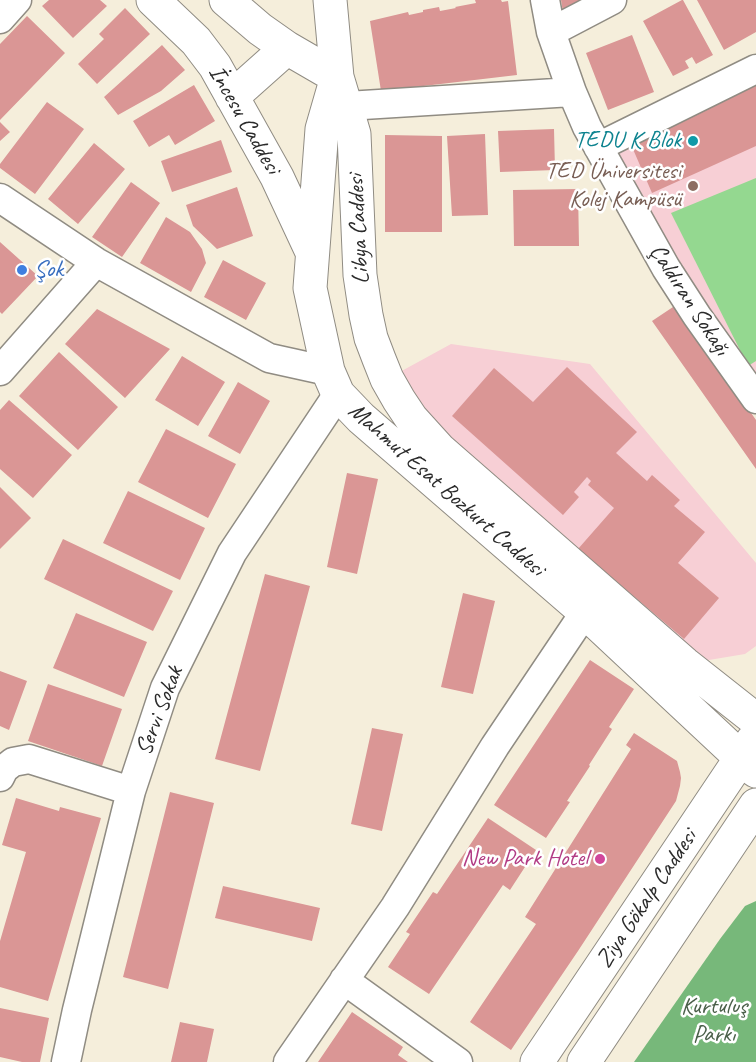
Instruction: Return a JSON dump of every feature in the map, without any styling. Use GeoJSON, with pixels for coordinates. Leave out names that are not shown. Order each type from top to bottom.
{"type":"FeatureCollection","features":[{"type":"Feature","properties":{"kind":"main road","name":"İncesu Caddesi"},"geometry":{"type":"LineString","coordinates":[[153,0],[196,41],[215,66],[277,177],[313,255]]}},
{"type":"Feature","properties":{"kind":"main road"},"geometry":{"type":"LineString","coordinates":[[226,0],[342,92]]}},
{"type":"Feature","properties":{"kind":"main road","name":"Libya Caddesi"},"geometry":{"type":"LineString","coordinates":[[330,0],[342,92],[354,134],[360,275],[371,338],[387,379]]}},
{"type":"Feature","properties":{"kind":"main road"},"geometry":{"type":"LineString","coordinates":[[232,97],[287,48]]}},
{"type":"Feature","properties":{"kind":"main road","name":"Libya Caddesi"},"geometry":{"type":"LineString","coordinates":[[333,382],[310,288],[322,129],[342,92]]}},
{"type":"Feature","properties":{"kind":"main road","name":"Mahmut Esat Bozkurt Caddesi"},"geometry":{"type":"LineString","coordinates":[[387,379],[411,418],[440,450],[685,664],[756,720]]}},
{"type":"Feature","properties":{"kind":"main road","name":"Mahmut Esat Bozkurt Caddesi"},"geometry":{"type":"LineString","coordinates":[[333,382],[361,418],[751,755]]}},
{"type":"Feature","properties":{"kind":"main road","name":"Ziya Gökalp Caddesi"},"geometry":{"type":"LineString","coordinates":[[537,1062],[751,755]]}},
{"type":"Feature","properties":{"kind":"main road","name":"Ziya Gökalp Caddesi"},"geometry":{"type":"LineString","coordinates":[[584,1062],[756,806]]}},
{"type":"Feature","properties":{"kind":"street"},"geometry":{"type":"LineString","coordinates":[[0,18],[17,0]]}},
{"type":"Feature","properties":{"kind":"street","name":"Çaldıran Sokağı"},"geometry":{"type":"LineString","coordinates":[[545,0],[551,32],[587,128],[666,268],[756,399]]}},
{"type":"Feature","properties":{"kind":"street"},"geometry":{"type":"LineString","coordinates":[[551,32],[612,0]]}},
{"type":"Feature","properties":{"kind":"street"},"geometry":{"type":"LineString","coordinates":[[598,147],[756,69]]}},
{"type":"Feature","properties":{"kind":"street"},"geometry":{"type":"LineString","coordinates":[[342,92],[572,92]]}},
{"type":"Feature","properties":{"kind":"street"},"geometry":{"type":"LineString","coordinates":[[0,198],[96,262],[269,358],[333,382]]}},
{"type":"Feature","properties":{"kind":"street"},"geometry":{"type":"LineString","coordinates":[[0,371],[96,262]]}},
{"type":"Feature","properties":{"kind":"street","name":"Servi Sokak"},"geometry":{"type":"LineString","coordinates":[[66,1062],[131,790],[165,688],[232,553],[333,382]]}},
{"type":"Feature","properties":{"kind":"street"},"geometry":{"type":"LineString","coordinates":[[288,1062],[395,907],[495,746],[585,612]]}},
{"type":"Feature","properties":{"kind":"street"},"geometry":{"type":"LineString","coordinates":[[0,777],[4,769],[13,762],[30,759],[131,790]]}},
{"type":"Feature","properties":{"kind":"street"},"geometry":{"type":"LineString","coordinates":[[344,980],[458,1062]]}},
{"type":"Feature","properties":{"kind":"shaded area","name":"TED Üniversitesi Kolej Kampüsü"},"geometry":{"type":"Polygon","coordinates":[[[756,61],[756,384],[706,313],[604,138],[756,61]]]}},
{"type":"Feature","properties":{"kind":"shaded area"},"geometry":{"type":"Polygon","coordinates":[[[451,344],[590,364],[756,563],[756,646],[745,654],[685,664],[387,379],[451,344]]]}},
{"type":"Feature","properties":{"kind":"green space"},"geometry":{"type":"Polygon","coordinates":[[[756,178],[756,361],[748,366],[671,213],[756,178]]]}},
{"type":"Feature","properties":{"kind":"green space","name":"Kurtuluş Parkı"},"geometry":{"type":"Polygon","coordinates":[[[756,901],[756,1062],[634,1062],[745,906],[756,901]]]}},
{"type":"Feature","properties":{"kind":"building"},"geometry":{"type":"Polygon","coordinates":[[[49,0],[100,0],[107,6],[73,38],[42,6],[49,0]]]}},
{"type":"Feature","properties":{"kind":"building"},"geometry":{"type":"Polygon","coordinates":[[[475,0],[508,1],[517,75],[381,91],[370,21],[408,12],[409,15],[439,7],[440,11],[456,8],[476,3],[475,0]]]}},
{"type":"Feature","properties":{"kind":"building"},"geometry":{"type":"Polygon","coordinates":[[[561,0],[585,0],[563,12],[561,0]]]}},
{"type":"Feature","properties":{"kind":"building"},"geometry":{"type":"Polygon","coordinates":[[[682,0],[713,55],[696,64],[692,57],[685,61],[689,68],[673,76],[643,21],[682,0]]]}},
{"type":"Feature","properties":{"kind":"building"},"geometry":{"type":"Polygon","coordinates":[[[697,0],[756,0],[756,32],[724,50],[697,0]]]}},
{"type":"Feature","properties":{"kind":"building"},"geometry":{"type":"Polygon","coordinates":[[[125,8],[150,34],[97,84],[78,64],[104,39],[99,34],[125,8]]]}},
{"type":"Feature","properties":{"kind":"building"},"geometry":{"type":"Polygon","coordinates":[[[27,16],[65,53],[0,120],[0,44],[27,16]]]}},
{"type":"Feature","properties":{"kind":"building"},"geometry":{"type":"Polygon","coordinates":[[[632,35],[654,92],[608,110],[586,53],[632,35]]]}},
{"type":"Feature","properties":{"kind":"building"},"geometry":{"type":"Polygon","coordinates":[[[162,45],[185,70],[161,91],[118,115],[104,97],[162,45]]]}},
{"type":"Feature","properties":{"kind":"building","name":"TEDU K Blok"},"geometry":{"type":"Polygon","coordinates":[[[756,71],[756,146],[652,193],[626,133],[756,71]]]}},
{"type":"Feature","properties":{"kind":"building"},"geometry":{"type":"Polygon","coordinates":[[[194,85],[215,121],[175,145],[169,135],[149,147],[133,121],[194,85]]]}},
{"type":"Feature","properties":{"kind":"building"},"geometry":{"type":"Polygon","coordinates":[[[47,102],[84,129],[35,194],[0,168],[0,164],[47,102]]]}},
{"type":"Feature","properties":{"kind":"building"},"geometry":{"type":"Polygon","coordinates":[[[0,122],[10,132],[0,141],[0,122]]]}},
{"type":"Feature","properties":{"kind":"building"},"geometry":{"type":"Polygon","coordinates":[[[554,129],[555,170],[500,172],[498,131],[554,129]]]}},
{"type":"Feature","properties":{"kind":"building"},"geometry":{"type":"Polygon","coordinates":[[[485,134],[488,215],[452,216],[447,136],[485,134]]]}},
{"type":"Feature","properties":{"kind":"building"},"geometry":{"type":"Polygon","coordinates":[[[385,135],[442,136],[442,232],[385,232],[385,135]]]}},
{"type":"Feature","properties":{"kind":"building"},"geometry":{"type":"Polygon","coordinates":[[[221,140],[232,172],[172,192],[161,161],[221,140]]]}},
{"type":"Feature","properties":{"kind":"building"},"geometry":{"type":"Polygon","coordinates":[[[94,143],[125,169],[78,224],[48,199],[94,143]]]}},
{"type":"Feature","properties":{"kind":"building"},"geometry":{"type":"Polygon","coordinates":[[[131,182],[160,203],[122,257],[92,237],[131,182]]]}},
{"type":"Feature","properties":{"kind":"building"},"geometry":{"type":"Polygon","coordinates":[[[237,187],[253,236],[217,249],[193,226],[186,205],[237,187]]]}},
{"type":"Feature","properties":{"kind":"building"},"geometry":{"type":"Polygon","coordinates":[[[578,189],[579,246],[514,246],[513,190],[578,189]]]}},
{"type":"Feature","properties":{"kind":"building"},"geometry":{"type":"Polygon","coordinates":[[[166,217],[190,232],[202,249],[206,263],[191,292],[140,263],[166,217]]]}},
{"type":"Feature","properties":{"kind":"building"},"geometry":{"type":"Polygon","coordinates":[[[0,242],[38,276],[2,314],[0,312],[0,242]]]}},
{"type":"Feature","properties":{"kind":"building"},"geometry":{"type":"Polygon","coordinates":[[[223,260],[266,283],[246,320],[204,297],[223,260]]]}},
{"type":"Feature","properties":{"kind":"building"},"geometry":{"type":"Polygon","coordinates":[[[676,305],[756,420],[756,469],[652,321],[676,305]]]}},
{"type":"Feature","properties":{"kind":"building"},"geometry":{"type":"Polygon","coordinates":[[[97,309],[170,349],[125,398],[65,344],[97,309]]]}},
{"type":"Feature","properties":{"kind":"building"},"geometry":{"type":"Polygon","coordinates":[[[59,352],[118,407],[78,450],[19,396],[59,352]]]}},
{"type":"Feature","properties":{"kind":"building"},"geometry":{"type":"Polygon","coordinates":[[[182,356],[225,382],[198,426],[155,400],[182,356]]]}},
{"type":"Feature","properties":{"kind":"building"},"geometry":{"type":"Polygon","coordinates":[[[567,367],[637,432],[616,453],[647,481],[652,475],[680,500],[674,506],[705,532],[678,563],[719,598],[684,639],[578,549],[614,508],[588,485],[591,481],[587,477],[574,492],[579,497],[563,515],[452,416],[494,368],[533,402],[567,367]]]}},
{"type":"Feature","properties":{"kind":"building"},"geometry":{"type":"Polygon","coordinates":[[[238,382],[270,401],[240,454],[208,436],[238,382]]]}},
{"type":"Feature","properties":{"kind":"building"},"geometry":{"type":"Polygon","coordinates":[[[9,400],[72,455],[33,498],[0,469],[0,410],[9,400]]]}},
{"type":"Feature","properties":{"kind":"building"},"geometry":{"type":"Polygon","coordinates":[[[166,429],[236,464],[208,518],[138,482],[166,429]]]}},
{"type":"Feature","properties":{"kind":"building"},"geometry":{"type":"Polygon","coordinates":[[[347,473],[378,479],[357,574],[327,567],[347,473]]]}},
{"type":"Feature","properties":{"kind":"building"},"geometry":{"type":"Polygon","coordinates":[[[0,487],[31,518],[0,549],[0,487]]]}},
{"type":"Feature","properties":{"kind":"building"},"geometry":{"type":"Polygon","coordinates":[[[128,491],[205,528],[180,580],[103,543],[128,491]]]}},
{"type":"Feature","properties":{"kind":"building"},"geometry":{"type":"Polygon","coordinates":[[[63,539],[173,591],[153,631],[44,579],[63,539]]]}},
{"type":"Feature","properties":{"kind":"building"},"geometry":{"type":"Polygon","coordinates":[[[265,574],[310,586],[260,771],[215,759],[265,574]]]}},
{"type":"Feature","properties":{"kind":"building"},"geometry":{"type":"Polygon","coordinates":[[[463,593],[495,601],[473,694],[441,687],[463,593]]]}},
{"type":"Feature","properties":{"kind":"building"},"geometry":{"type":"Polygon","coordinates":[[[76,613],[147,642],[124,697],[53,668],[76,613]]]}},
{"type":"Feature","properties":{"kind":"building"},"geometry":{"type":"Polygon","coordinates":[[[590,660],[634,689],[609,727],[612,729],[567,801],[570,802],[546,838],[494,805],[590,660]]]}},
{"type":"Feature","properties":{"kind":"building"},"geometry":{"type":"Polygon","coordinates":[[[0,671],[27,681],[9,730],[0,726],[0,671]]]}},
{"type":"Feature","properties":{"kind":"building"},"geometry":{"type":"Polygon","coordinates":[[[48,684],[122,709],[102,766],[28,741],[48,684]]]}},
{"type":"Feature","properties":{"kind":"building"},"geometry":{"type":"Polygon","coordinates":[[[372,728],[403,734],[382,831],[351,824],[372,728]]]}},
{"type":"Feature","properties":{"kind":"building","name":"New Park Hotel"},"geometry":{"type":"Polygon","coordinates":[[[634,733],[677,761],[681,778],[676,801],[511,1050],[470,1022],[536,924],[525,917],[631,749],[626,745],[634,733]]]}},
{"type":"Feature","properties":{"kind":"building"},"geometry":{"type":"Polygon","coordinates":[[[170,792],[214,803],[168,989],[123,977],[170,792]]]}},
{"type":"Feature","properties":{"kind":"building"},"geometry":{"type":"Polygon","coordinates":[[[16,798],[59,811],[60,807],[101,818],[48,1001],[0,987],[0,941],[26,852],[2,845],[16,798]]]}},
{"type":"Feature","properties":{"kind":"building"},"geometry":{"type":"Polygon","coordinates":[[[488,818],[536,850],[510,890],[503,885],[429,994],[388,967],[410,934],[406,932],[433,892],[437,894],[488,818]]]}},
{"type":"Feature","properties":{"kind":"building"},"geometry":{"type":"Polygon","coordinates":[[[223,886],[320,908],[312,941],[215,918],[223,886]]]}},
{"type":"Feature","properties":{"kind":"building"},"geometry":{"type":"Polygon","coordinates":[[[0,1008],[49,1018],[40,1062],[22,1062],[0,1057],[0,1008]]]}},
{"type":"Feature","properties":{"kind":"building"},"geometry":{"type":"Polygon","coordinates":[[[352,1012],[403,1047],[398,1055],[408,1062],[318,1062],[352,1012]]]}},
{"type":"Feature","properties":{"kind":"building"},"geometry":{"type":"Polygon","coordinates":[[[180,1022],[214,1029],[207,1062],[171,1062],[180,1022]]]}},
{"type":"Feature","properties":{"kind":"place","name":"TEDU K Blok"},"geometry":{"type":"Point","coordinates":[693,141]}},
{"type":"Feature","properties":{"kind":"place","name":"TED Üniversitesi Kolej Kampüsü"},"geometry":{"type":"Point","coordinates":[693,186]}},
{"type":"Feature","properties":{"kind":"place","name":"Şok"},"geometry":{"type":"Point","coordinates":[22,270]}},
{"type":"Feature","properties":{"kind":"place","name":"New Park Hotel"},"geometry":{"type":"Point","coordinates":[600,859]}}]}
